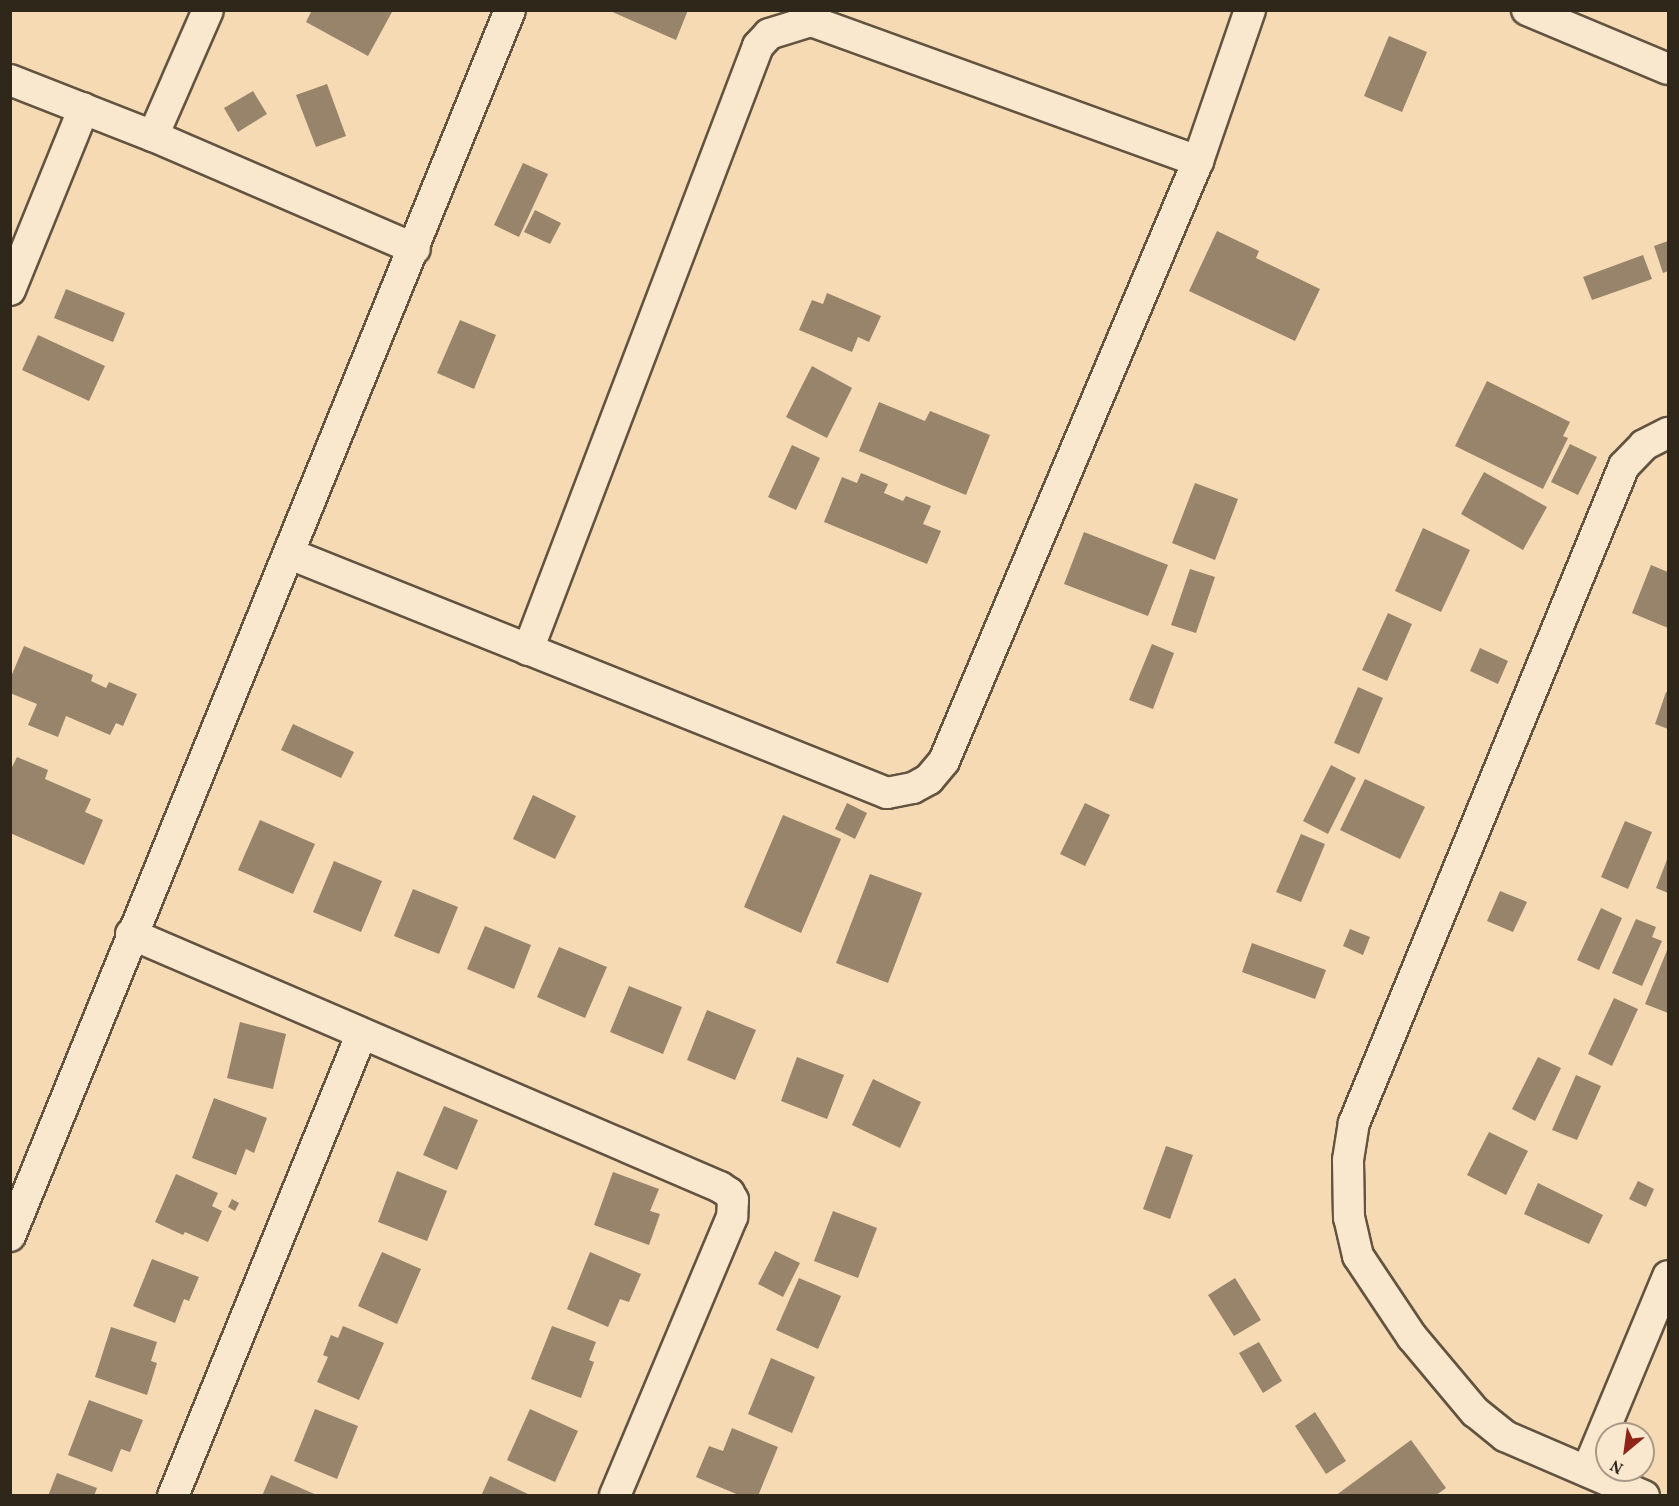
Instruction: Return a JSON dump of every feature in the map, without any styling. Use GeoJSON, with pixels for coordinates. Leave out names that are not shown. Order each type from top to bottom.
{"type":"FeatureCollection","features":[{"type":"Feature","properties":{"kind":"street"},"geometry":{"type":"LineString","coordinates":[[153,136],[208,10]]}},
{"type":"Feature","properties":{"kind":"street"},"geometry":{"type":"LineString","coordinates":[[10,1236],[131,934],[415,249],[510,10]]}},
{"type":"Feature","properties":{"kind":"street"},"geometry":{"type":"LineString","coordinates":[[290,554],[887,793],[901,792],[929,778],[944,761],[1198,161],[1250,10]]}},
{"type":"Feature","properties":{"kind":"street"},"geometry":{"type":"LineString","coordinates":[[1527,10],[1668,69]]}},
{"type":"Feature","properties":{"kind":"street"},"geometry":{"type":"LineString","coordinates":[[528,650],[758,46],[769,34],[812,21],[1198,161]]}},
{"type":"Feature","properties":{"kind":"street"},"geometry":{"type":"LineString","coordinates":[[10,80],[153,136],[415,249]]}},
{"type":"Feature","properties":{"kind":"street"},"geometry":{"type":"LineString","coordinates":[[10,290],[84,108]]}},
{"type":"Feature","properties":{"kind":"street"},"geometry":{"type":"LineString","coordinates":[[1644,1496],[1505,1436],[1475,1412],[1412,1336],[1358,1256],[1349,1218],[1348,1160],[1354,1123],[1624,466],[1644,445],[1668,433]]}},
{"type":"Feature","properties":{"kind":"street"},"geometry":{"type":"LineString","coordinates":[[131,934],[720,1187],[729,1193],[733,1200],[732,1217],[615,1496]]}},
{"type":"Feature","properties":{"kind":"street"},"geometry":{"type":"LineString","coordinates":[[173,1496],[362,1034]]}},
{"type":"Feature","properties":{"kind":"street"},"geometry":{"type":"LineString","coordinates":[[1587,1471],[1668,1276]]}},
{"type":"Feature","properties":{"kind":"building"},"geometry":{"type":"Polygon","coordinates":[[[312,10],[390,10],[392,12],[368,56],[306,22],[312,10]]]}},
{"type":"Feature","properties":{"kind":"building"},"geometry":{"type":"Polygon","coordinates":[[[608,10],[688,10],[676,40],[608,10]]]}},
{"type":"Feature","properties":{"kind":"building"},"geometry":{"type":"Polygon","coordinates":[[[1389,36],[1427,52],[1402,112],[1364,96],[1389,36]]]}},
{"type":"Feature","properties":{"kind":"building"},"geometry":{"type":"Polygon","coordinates":[[[327,84],[346,136],[316,147],[296,95],[327,84]]]}},
{"type":"Feature","properties":{"kind":"building"},"geometry":{"type":"Polygon","coordinates":[[[253,91],[267,114],[238,132],[224,108],[253,91]]]}},
{"type":"Feature","properties":{"kind":"building"},"geometry":{"type":"Polygon","coordinates":[[[523,163],[548,174],[519,237],[494,225],[523,163]]]}},
{"type":"Feature","properties":{"kind":"building"},"geometry":{"type":"Polygon","coordinates":[[[535,210],[561,223],[550,244],[524,232],[535,210]]]}},
{"type":"Feature","properties":{"kind":"building"},"geometry":{"type":"Polygon","coordinates":[[[1217,231],[1259,251],[1256,258],[1320,289],[1295,341],[1189,291],[1217,231]]]}},
{"type":"Feature","properties":{"kind":"building"},"geometry":{"type":"Polygon","coordinates":[[[1668,241],[1668,271],[1663,273],[1654,246],[1668,241]]]}},
{"type":"Feature","properties":{"kind":"building"},"geometry":{"type":"Polygon","coordinates":[[[1643,255],[1652,279],[1592,300],[1583,277],[1643,255]]]}},
{"type":"Feature","properties":{"kind":"building"},"geometry":{"type":"Polygon","coordinates":[[[66,289],[125,313],[113,342],[54,318],[66,289]]]}},
{"type":"Feature","properties":{"kind":"building"},"geometry":{"type":"Polygon","coordinates":[[[827,293],[881,316],[869,342],[858,337],[852,352],[799,330],[812,300],[823,304],[827,293]]]}},
{"type":"Feature","properties":{"kind":"building"},"geometry":{"type":"Polygon","coordinates":[[[460,320],[496,335],[474,389],[437,373],[460,320]]]}},
{"type":"Feature","properties":{"kind":"building"},"geometry":{"type":"Polygon","coordinates":[[[38,335],[105,366],[89,401],[22,370],[38,335]]]}},
{"type":"Feature","properties":{"kind":"building"},"geometry":{"type":"Polygon","coordinates":[[[812,366],[852,388],[827,438],[786,417],[812,366]]]}},
{"type":"Feature","properties":{"kind":"building"},"geometry":{"type":"Polygon","coordinates":[[[1487,381],[1570,422],[1563,436],[1568,438],[1543,489],[1455,446],[1487,381]]]}},
{"type":"Feature","properties":{"kind":"building"},"geometry":{"type":"Polygon","coordinates":[[[879,402],[925,421],[930,411],[990,435],[966,495],[859,451],[879,402]]]}},
{"type":"Feature","properties":{"kind":"building"},"geometry":{"type":"Polygon","coordinates":[[[1570,444],[1597,457],[1578,495],[1551,482],[1570,444]]]}},
{"type":"Feature","properties":{"kind":"building"},"geometry":{"type":"Polygon","coordinates":[[[792,445],[820,458],[796,510],[768,497],[792,445]]]}},
{"type":"Feature","properties":{"kind":"building"},"geometry":{"type":"Polygon","coordinates":[[[1484,472],[1547,507],[1523,550],[1461,514],[1484,472]]]}},
{"type":"Feature","properties":{"kind":"building"},"geometry":{"type":"Polygon","coordinates":[[[861,473],[888,484],[884,493],[903,501],[906,496],[931,506],[923,524],[941,531],[927,564],[824,522],[842,477],[857,483],[861,473]]]}},
{"type":"Feature","properties":{"kind":"building"},"geometry":{"type":"Polygon","coordinates":[[[1195,483],[1238,499],[1215,560],[1172,543],[1195,483]]]}},
{"type":"Feature","properties":{"kind":"building"},"geometry":{"type":"Polygon","coordinates":[[[1423,528],[1470,550],[1441,612],[1395,591],[1423,528]]]}},
{"type":"Feature","properties":{"kind":"building"},"geometry":{"type":"Polygon","coordinates":[[[1084,532],[1168,565],[1148,616],[1064,584],[1084,532]]]}},
{"type":"Feature","properties":{"kind":"building"},"geometry":{"type":"Polygon","coordinates":[[[1651,565],[1668,572],[1668,628],[1632,613],[1651,565]]]}},
{"type":"Feature","properties":{"kind":"building"},"geometry":{"type":"Polygon","coordinates":[[[1190,569],[1215,577],[1196,633],[1171,625],[1190,569]]]}},
{"type":"Feature","properties":{"kind":"building"},"geometry":{"type":"Polygon","coordinates":[[[1388,613],[1412,624],[1387,681],[1362,670],[1388,613]]]}},
{"type":"Feature","properties":{"kind":"building"},"geometry":{"type":"Polygon","coordinates":[[[1152,644],[1174,653],[1153,709],[1129,700],[1152,644]]]}},
{"type":"Feature","properties":{"kind":"building"},"geometry":{"type":"Polygon","coordinates":[[[24,646],[93,675],[91,681],[106,688],[109,682],[137,694],[123,726],[116,723],[110,735],[66,716],[58,737],[28,725],[37,704],[10,693],[10,679],[24,646]]]}},
{"type":"Feature","properties":{"kind":"building"},"geometry":{"type":"Polygon","coordinates":[[[1480,648],[1508,661],[1498,684],[1470,671],[1480,648]]]}},
{"type":"Feature","properties":{"kind":"building"},"geometry":{"type":"Polygon","coordinates":[[[1358,687],[1383,698],[1359,754],[1334,743],[1358,687]]]}},
{"type":"Feature","properties":{"kind":"building"},"geometry":{"type":"Polygon","coordinates":[[[1666,692],[1668,693],[1668,729],[1655,724],[1666,692]]]}},
{"type":"Feature","properties":{"kind":"building"},"geometry":{"type":"Polygon","coordinates":[[[293,724],[354,752],[341,778],[281,750],[293,724]]]}},
{"type":"Feature","properties":{"kind":"building"},"geometry":{"type":"Polygon","coordinates":[[[17,757],[48,770],[45,779],[91,799],[85,812],[103,820],[84,865],[10,833],[10,771],[17,757]]]}},
{"type":"Feature","properties":{"kind":"building"},"geometry":{"type":"Polygon","coordinates":[[[1331,765],[1356,778],[1328,834],[1303,821],[1331,765]]]}},
{"type":"Feature","properties":{"kind":"building"},"geometry":{"type":"Polygon","coordinates":[[[1365,779],[1425,807],[1400,859],[1340,830],[1365,779]]]}},
{"type":"Feature","properties":{"kind":"building"},"geometry":{"type":"Polygon","coordinates":[[[533,795],[576,816],[555,859],[513,839],[533,795]]]}},
{"type":"Feature","properties":{"kind":"building"},"geometry":{"type":"Polygon","coordinates":[[[847,803],[867,813],[855,839],[835,829],[847,803]]]}},
{"type":"Feature","properties":{"kind":"building"},"geometry":{"type":"Polygon","coordinates":[[[1085,803],[1110,815],[1085,866],[1060,854],[1085,803]]]}},
{"type":"Feature","properties":{"kind":"building"},"geometry":{"type":"Polygon","coordinates":[[[783,815],[841,839],[801,933],[744,907],[783,815]]]}},
{"type":"Feature","properties":{"kind":"building"},"geometry":{"type":"Polygon","coordinates":[[[260,820],[315,844],[293,894],[238,870],[260,820]]]}},
{"type":"Feature","properties":{"kind":"building"},"geometry":{"type":"Polygon","coordinates":[[[1625,821],[1652,832],[1628,889],[1601,877],[1625,821]]]}},
{"type":"Feature","properties":{"kind":"building"},"geometry":{"type":"Polygon","coordinates":[[[1301,834],[1325,844],[1301,902],[1276,892],[1301,834]]]}},
{"type":"Feature","properties":{"kind":"building"},"geometry":{"type":"Polygon","coordinates":[[[1668,857],[1668,893],[1656,888],[1668,857]]]}},
{"type":"Feature","properties":{"kind":"building"},"geometry":{"type":"Polygon","coordinates":[[[334,861],[382,881],[361,932],[313,912],[334,861]]]}},
{"type":"Feature","properties":{"kind":"building"},"geometry":{"type":"Polygon","coordinates":[[[870,874],[922,893],[888,983],[836,963],[870,874]]]}},
{"type":"Feature","properties":{"kind":"building"},"geometry":{"type":"Polygon","coordinates":[[[413,889],[458,907],[439,954],[394,936],[413,889]]]}},
{"type":"Feature","properties":{"kind":"building"},"geometry":{"type":"Polygon","coordinates":[[[1500,891],[1527,902],[1513,932],[1487,921],[1500,891]]]}},
{"type":"Feature","properties":{"kind":"building"},"geometry":{"type":"Polygon","coordinates":[[[1601,908],[1622,918],[1599,970],[1577,960],[1601,908]]]}},
{"type":"Feature","properties":{"kind":"building"},"geometry":{"type":"Polygon","coordinates":[[[1636,919],[1656,927],[1652,937],[1662,941],[1642,986],[1612,973],[1636,919]]]}},
{"type":"Feature","properties":{"kind":"building"},"geometry":{"type":"Polygon","coordinates":[[[485,926],[531,945],[514,989],[467,969],[485,926]]]}},
{"type":"Feature","properties":{"kind":"building"},"geometry":{"type":"Polygon","coordinates":[[[1350,929],[1370,937],[1363,955],[1343,946],[1350,929]]]}},
{"type":"Feature","properties":{"kind":"building"},"geometry":{"type":"Polygon","coordinates":[[[1252,943],[1326,970],[1315,999],[1242,972],[1252,943]]]}},
{"type":"Feature","properties":{"kind":"building"},"geometry":{"type":"Polygon","coordinates":[[[559,947],[607,967],[585,1018],[537,997],[559,947]]]}},
{"type":"Feature","properties":{"kind":"building"},"geometry":{"type":"Polygon","coordinates":[[[1668,948],[1668,1013],[1645,1004],[1668,948]]]}},
{"type":"Feature","properties":{"kind":"building"},"geometry":{"type":"Polygon","coordinates":[[[629,986],[682,1007],[663,1054],[610,1032],[629,986]]]}},
{"type":"Feature","properties":{"kind":"building"},"geometry":{"type":"Polygon","coordinates":[[[1614,998],[1638,1009],[1612,1066],[1588,1054],[1614,998]]]}},
{"type":"Feature","properties":{"kind":"building"},"geometry":{"type":"Polygon","coordinates":[[[707,1010],[756,1030],[735,1080],[687,1060],[707,1010]]]}},
{"type":"Feature","properties":{"kind":"building"},"geometry":{"type":"Polygon","coordinates":[[[240,1022],[286,1034],[273,1089],[227,1078],[240,1022]]]}},
{"type":"Feature","properties":{"kind":"building"},"geometry":{"type":"Polygon","coordinates":[[[797,1057],[844,1075],[827,1119],[781,1101],[797,1057]]]}},
{"type":"Feature","properties":{"kind":"building"},"geometry":{"type":"Polygon","coordinates":[[[1538,1057],[1561,1068],[1535,1121],[1512,1109],[1538,1057]]]}},
{"type":"Feature","properties":{"kind":"building"},"geometry":{"type":"Polygon","coordinates":[[[1576,1075],[1601,1086],[1577,1140],[1552,1130],[1576,1075]]]}},
{"type":"Feature","properties":{"kind":"building"},"geometry":{"type":"Polygon","coordinates":[[[873,1079],[921,1102],[900,1148],[852,1125],[873,1079]]]}},
{"type":"Feature","properties":{"kind":"building"},"geometry":{"type":"Polygon","coordinates":[[[214,1098],[267,1118],[254,1153],[246,1149],[236,1175],[192,1158],[214,1098]]]}},
{"type":"Feature","properties":{"kind":"building"},"geometry":{"type":"Polygon","coordinates":[[[444,1106],[478,1120],[457,1170],[423,1155],[444,1106]]]}},
{"type":"Feature","properties":{"kind":"building"},"geometry":{"type":"Polygon","coordinates":[[[1489,1132],[1528,1151],[1506,1195],[1467,1175],[1489,1132]]]}},
{"type":"Feature","properties":{"kind":"building"},"geometry":{"type":"Polygon","coordinates":[[[1166,1146],[1193,1155],[1170,1219],[1143,1209],[1166,1146]]]}},
{"type":"Feature","properties":{"kind":"building"},"geometry":{"type":"Polygon","coordinates":[[[397,1171],[447,1191],[427,1241],[378,1222],[397,1171]]]}},
{"type":"Feature","properties":{"kind":"building"},"geometry":{"type":"Polygon","coordinates":[[[613,1172],[659,1189],[650,1211],[660,1214],[649,1245],[594,1225],[613,1172]]]}},
{"type":"Feature","properties":{"kind":"building"},"geometry":{"type":"Polygon","coordinates":[[[176,1174],[218,1193],[212,1206],[222,1211],[208,1242],[185,1232],[183,1235],[155,1222],[176,1174]]]}},
{"type":"Feature","properties":{"kind":"building"},"geometry":{"type":"Polygon","coordinates":[[[1638,1181],[1654,1189],[1646,1207],[1629,1199],[1638,1181]]]}},
{"type":"Feature","properties":{"kind":"building"},"geometry":{"type":"Polygon","coordinates":[[[1538,1183],[1603,1215],[1589,1244],[1524,1214],[1538,1183]]]}},
{"type":"Feature","properties":{"kind":"building"},"geometry":{"type":"Polygon","coordinates":[[[232,1199],[239,1203],[235,1211],[228,1207],[232,1199]]]}},
{"type":"Feature","properties":{"kind":"building"},"geometry":{"type":"Polygon","coordinates":[[[833,1211],[877,1228],[858,1278],[814,1261],[833,1211]]]}},
{"type":"Feature","properties":{"kind":"building"},"geometry":{"type":"Polygon","coordinates":[[[775,1251],[800,1263],[783,1297],[758,1284],[775,1251]]]}},
{"type":"Feature","properties":{"kind":"building"},"geometry":{"type":"Polygon","coordinates":[[[382,1252],[421,1269],[397,1324],[358,1306],[382,1252]]]}},
{"type":"Feature","properties":{"kind":"building"},"geometry":{"type":"Polygon","coordinates":[[[590,1252],[641,1274],[629,1302],[620,1299],[608,1327],[567,1309],[590,1252]]]}},
{"type":"Feature","properties":{"kind":"building"},"geometry":{"type":"Polygon","coordinates":[[[152,1259],[199,1277],[189,1301],[184,1299],[175,1323],[133,1306],[152,1259]]]}},
{"type":"Feature","properties":{"kind":"building"},"geometry":{"type":"Polygon","coordinates":[[[799,1278],[841,1296],[818,1349],[776,1330],[799,1278]]]}},
{"type":"Feature","properties":{"kind":"building"},"geometry":{"type":"Polygon","coordinates":[[[1235,1278],[1261,1320],[1234,1336],[1208,1295],[1235,1278]]]}},
{"type":"Feature","properties":{"kind":"building"},"geometry":{"type":"Polygon","coordinates":[[[343,1326],[384,1343],[359,1400],[317,1382],[328,1357],[323,1355],[331,1335],[338,1338],[343,1326]]]}},
{"type":"Feature","properties":{"kind":"building"},"geometry":{"type":"Polygon","coordinates":[[[552,1326],[596,1342],[589,1360],[594,1362],[581,1398],[531,1379],[552,1326]]]}},
{"type":"Feature","properties":{"kind":"building"},"geometry":{"type":"Polygon","coordinates":[[[111,1327],[157,1342],[151,1361],[157,1363],[147,1395],[95,1377],[111,1327]]]}},
{"type":"Feature","properties":{"kind":"building"},"geometry":{"type":"Polygon","coordinates":[[[1259,1342],[1282,1381],[1263,1393],[1239,1353],[1259,1342]]]}},
{"type":"Feature","properties":{"kind":"building"},"geometry":{"type":"Polygon","coordinates":[[[771,1358],[815,1377],[792,1433],[748,1414],[771,1358]]]}},
{"type":"Feature","properties":{"kind":"building"},"geometry":{"type":"Polygon","coordinates":[[[89,1400],[143,1420],[130,1452],[121,1449],[112,1472],[68,1455],[89,1400]]]}},
{"type":"Feature","properties":{"kind":"building"},"geometry":{"type":"Polygon","coordinates":[[[315,1409],[358,1426],[337,1479],[294,1461],[315,1409]]]}},
{"type":"Feature","properties":{"kind":"building"},"geometry":{"type":"Polygon","coordinates":[[[530,1409],[578,1431],[555,1482],[507,1460],[530,1409]]]}},
{"type":"Feature","properties":{"kind":"building"},"geometry":{"type":"Polygon","coordinates":[[[1315,1412],[1346,1461],[1326,1474],[1295,1426],[1315,1412]]]}},
{"type":"Feature","properties":{"kind":"building"},"geometry":{"type":"Polygon","coordinates":[[[732,1428],[778,1447],[758,1496],[741,1496],[696,1477],[709,1446],[723,1451],[732,1428]]]}},
{"type":"Feature","properties":{"kind":"building"},"geometry":{"type":"Polygon","coordinates":[[[1411,1440],[1446,1488],[1435,1496],[1335,1496],[1411,1440]]]}},
{"type":"Feature","properties":{"kind":"building"},"geometry":{"type":"Polygon","coordinates":[[[57,1473],[97,1488],[94,1496],[48,1496],[57,1473]]]}},
{"type":"Feature","properties":{"kind":"building"},"geometry":{"type":"Polygon","coordinates":[[[271,1475],[319,1496],[262,1496],[271,1475]]]}},
{"type":"Feature","properties":{"kind":"building"},"geometry":{"type":"Polygon","coordinates":[[[490,1476],[532,1496],[481,1496],[490,1476]]]}}]}
